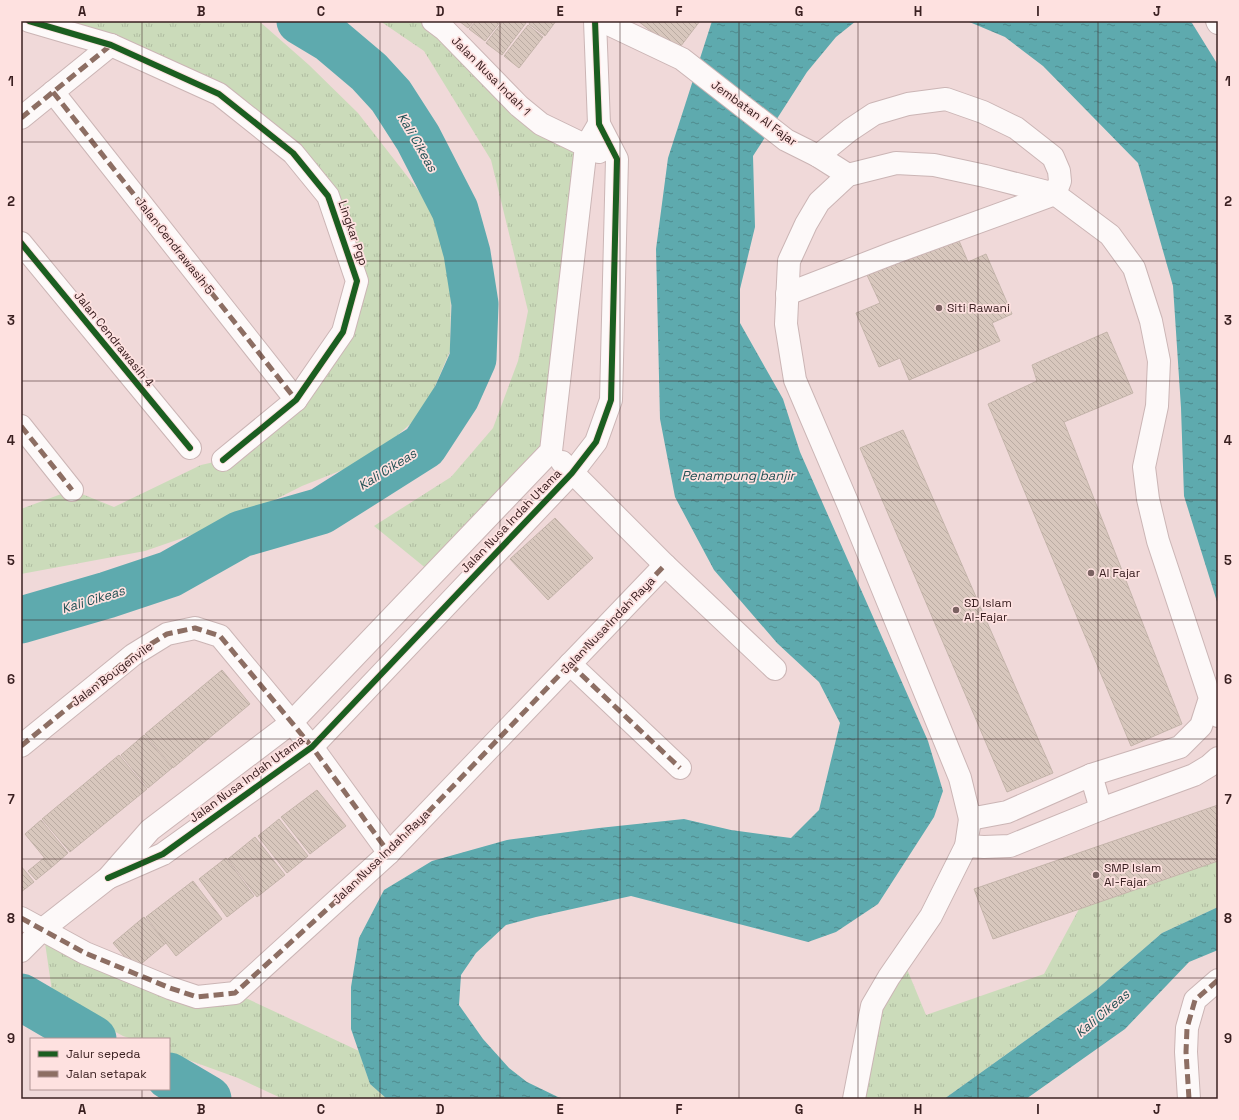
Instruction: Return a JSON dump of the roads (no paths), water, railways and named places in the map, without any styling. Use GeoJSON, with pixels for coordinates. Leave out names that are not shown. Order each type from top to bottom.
{"type":"FeatureCollection","features":[{"type":"Feature","properties":{"kind":"street","name":"Lingkar Pgp"},"geometry":{"type":"LineString","coordinates":[[30,21],[111,45],[219,94],[293,153],[328,196],[357,281],[343,332],[296,400],[223,460]]}},
{"type":"Feature","properties":{"kind":"street","name":"Jalan Nusa Indah 1"},"geometry":{"type":"LineString","coordinates":[[433,21],[445,30],[518,106],[541,124],[617,159]]}},
{"type":"Feature","properties":{"kind":"street","name":"Jalan Nusa Indah Utama"},"geometry":{"type":"LineString","coordinates":[[108,878],[163,854],[312,747],[572,473],[596,442],[611,400],[617,159],[599,124],[595,21]]}},
{"type":"Feature","properties":{"kind":"street","name":"Jembatan Al Fajar"},"geometry":{"type":"LineString","coordinates":[[602,21],[682,60],[786,140],[818,156],[848,175]]}},
{"type":"Feature","properties":{"kind":"street"},"geometry":{"type":"LineString","coordinates":[[21,118],[111,45]]}},
{"type":"Feature","properties":{"kind":"street","name":"Jalan Cendrawasih 5"},"geometry":{"type":"LineString","coordinates":[[53,92],[296,400]]}},
{"type":"Feature","properties":{"kind":"street"},"geometry":{"type":"LineString","coordinates":[[786,294],[1055,194],[1060,181],[1059,171],[1053,157],[1016,128],[983,112],[946,100],[908,104],[874,114],[850,130],[818,156]]}},
{"type":"Feature","properties":{"kind":"street","name":"Jalan Nusa Indah Utama"},"geometry":{"type":"LineString","coordinates":[[31,941],[108,878],[150,830],[291,723],[551,451],[586,146],[599,124]]}},
{"type":"Feature","properties":{"kind":"street"},"geometry":{"type":"LineString","coordinates":[[854,1099],[872,1006],[889,977],[931,916],[966,846],[970,819],[960,778],[795,380],[786,324],[786,294],[789,260],[806,224],[819,202],[848,175],[896,163],[934,164],[1055,194],[1110,235],[1134,268],[1150,321],[1159,361],[1157,406],[1144,467],[1148,499],[1158,541],[1214,707],[1201,726],[1180,747],[1091,775],[1007,812],[970,819]]}},
{"type":"Feature","properties":{"kind":"street","name":"Jalan Cendrawasih 4"},"geometry":{"type":"LineString","coordinates":[[21,243],[190,448]]}},
{"type":"Feature","properties":{"kind":"street"},"geometry":{"type":"LineString","coordinates":[[21,426],[72,490]]}},
{"type":"Feature","properties":{"kind":"street"},"geometry":{"type":"LineString","coordinates":[[551,451],[665,565],[775,669]]}},
{"type":"Feature","properties":{"kind":"street","name":"Jalan Nusa Indah Raya"},"geometry":{"type":"LineString","coordinates":[[31,941],[85,953],[170,988],[197,997],[236,993],[389,853],[665,565]]}},
{"type":"Feature","properties":{"kind":"street","name":"Jalan Bougenvile"},"geometry":{"type":"LineString","coordinates":[[21,746],[133,655],[167,634],[195,628],[220,636],[312,747],[389,853]]}},
{"type":"Feature","properties":{"kind":"street"},"geometry":{"type":"LineString","coordinates":[[570,664],[680,768]]}},
{"type":"Feature","properties":{"kind":"street"},"geometry":{"type":"LineString","coordinates":[[966,846],[1010,846],[1101,809],[1194,775],[1209,766],[1218,758]]}},
{"type":"Feature","properties":{"kind":"street"},"geometry":{"type":"LineString","coordinates":[[1091,775],[1101,809]]}},
{"type":"Feature","properties":{"kind":"street"},"geometry":{"type":"LineString","coordinates":[[21,918],[31,941]]}},
{"type":"Feature","properties":{"kind":"street"},"geometry":{"type":"LineString","coordinates":[[1189,1099],[1186,1052],[1187,1028],[1195,1000],[1218,980]]}},
{"type":"Feature","properties":{"kind":"water","name":"Penampung banjir"},"geometry":{"type":"Polygon","coordinates":[[[712,21],[856,21],[836,37],[807,72],[753,156],[755,227],[740,289],[740,323],[783,399],[800,452],[928,741],[943,791],[934,817],[878,904],[836,932],[808,942],[631,896],[506,925],[476,953],[461,975],[459,1005],[483,1039],[509,1068],[527,1082],[565,1099],[387,1099],[370,1084],[351,1029],[351,987],[359,938],[384,890],[432,861],[507,840],[684,819],[731,830],[791,838],[819,810],[840,723],[819,682],[777,643],[714,570],[675,497],[660,419],[656,249],[668,158],[712,21]]]}},
{"type":"Feature","properties":{"kind":"water"},"geometry":{"type":"Polygon","coordinates":[[[967,21],[1189,21],[1192,23],[1218,65],[1218,605],[1184,496],[1181,408],[1173,286],[1138,163],[1043,66],[1005,37],[967,21]]]}},
{"type":"Feature","properties":{"kind":"water"},"geometry":{"type":"Polygon","coordinates":[[[1218,907],[1218,950],[1189,962],[1125,1029],[1026,1099],[944,1099],[1096,990],[1162,933],[1218,907]]]}},
{"type":"Feature","properties":{"kind":"waterway","name":"Kali Cikeas"},"geometry":{"type":"LineString","coordinates":[[21,620],[107,595],[170,574],[241,534],[321,511],[424,446],[456,397],[473,359],[475,304],[467,253],[455,210],[418,138],[391,96],[369,72],[330,39],[300,21]]}},
{"type":"Feature","properties":{"kind":"waterway","name":"Kali Cikeas"},"geometry":{"type":"LineString","coordinates":[[21,997],[91,1038]]}},
{"type":"Feature","properties":{"kind":"waterway","name":"Kali Cikeas"},"geometry":{"type":"LineString","coordinates":[[170,1077],[208,1099]]}},
{"type":"Feature","properties":{"kind":"place","name":"Siti Rawani"},"geometry":{"type":"Point","coordinates":[939,308]}},
{"type":"Feature","properties":{"kind":"place","name":"Al Fajar"},"geometry":{"type":"Point","coordinates":[1091,573]}},
{"type":"Feature","properties":{"kind":"place","name":"SD Islam Al-Fajar"},"geometry":{"type":"Point","coordinates":[956,610]}},
{"type":"Feature","properties":{"kind":"place","name":"SMP Islam Al-Fajar"},"geometry":{"type":"Point","coordinates":[1096,875]}}]}
